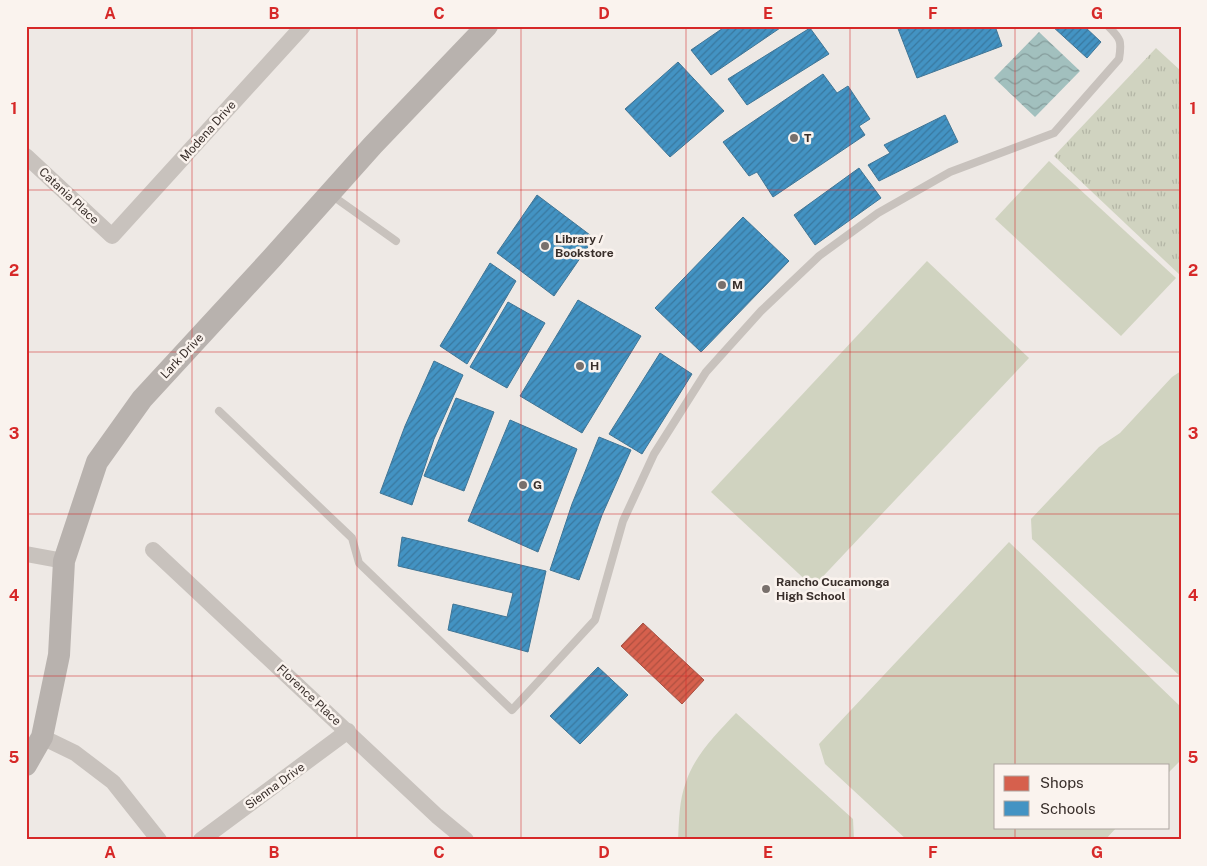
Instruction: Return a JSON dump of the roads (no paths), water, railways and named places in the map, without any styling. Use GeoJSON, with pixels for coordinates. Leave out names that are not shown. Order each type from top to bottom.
{"type":"FeatureCollection","features":[{"type":"Feature","properties":{"kind":"street","name":"Modena Drive"},"geometry":{"type":"LineString","coordinates":[[112,236],[303,26]]}},
{"type":"Feature","properties":{"kind":"street","name":"Lark Drive"},"geometry":{"type":"LineString","coordinates":[[26,765],[42,737],[59,655],[64,561],[97,462],[142,399],[373,145],[487,26]]}},
{"type":"Feature","properties":{"kind":"street","name":"Catania Place"},"geometry":{"type":"LineString","coordinates":[[26,156],[112,236]]}},
{"type":"Feature","properties":{"kind":"street","name":"Florence Place"},"geometry":{"type":"LineString","coordinates":[[153,550],[437,816],[466,840]]}},
{"type":"Feature","properties":{"kind":"street"},"geometry":{"type":"LineString","coordinates":[[26,554],[64,561]]}},
{"type":"Feature","properties":{"kind":"street","name":"Sienna Drive"},"geometry":{"type":"LineString","coordinates":[[201,840],[348,731]]}},
{"type":"Feature","properties":{"kind":"street"},"geometry":{"type":"LineString","coordinates":[[42,737],[75,753],[113,782],[159,840]]}},
{"type":"Feature","properties":{"kind":"lane"},"geometry":{"type":"LineString","coordinates":[[219,411],[352,538],[359,563],[512,710],[595,620],[623,521],[654,454],[706,372],[761,311],[811,263],[878,213],[950,172],[1054,133],[1119,59],[1121,46],[1119,37],[1108,26]]}},
{"type":"Feature","properties":{"kind":"lane"},"geometry":{"type":"LineString","coordinates":[[330,194],[396,241]]}},
{"type":"Feature","properties":{"kind":"water"},"geometry":{"type":"Polygon","coordinates":[[[1039,32],[1080,71],[1035,117],[994,78],[1039,32]]]}},
{"type":"Feature","properties":{"kind":"place","name":"T"},"geometry":{"type":"Point","coordinates":[794,138]}},
{"type":"Feature","properties":{"kind":"place","name":"Library / Bookstore"},"geometry":{"type":"Point","coordinates":[545,246]}},
{"type":"Feature","properties":{"kind":"place","name":"M"},"geometry":{"type":"Point","coordinates":[722,285]}},
{"type":"Feature","properties":{"kind":"place","name":"H"},"geometry":{"type":"Point","coordinates":[580,366]}},
{"type":"Feature","properties":{"kind":"place","name":"G"},"geometry":{"type":"Point","coordinates":[523,485]}},
{"type":"Feature","properties":{"kind":"place","name":"Rancho Cucamonga High School"},"geometry":{"type":"Point","coordinates":[766,589]}}]}
